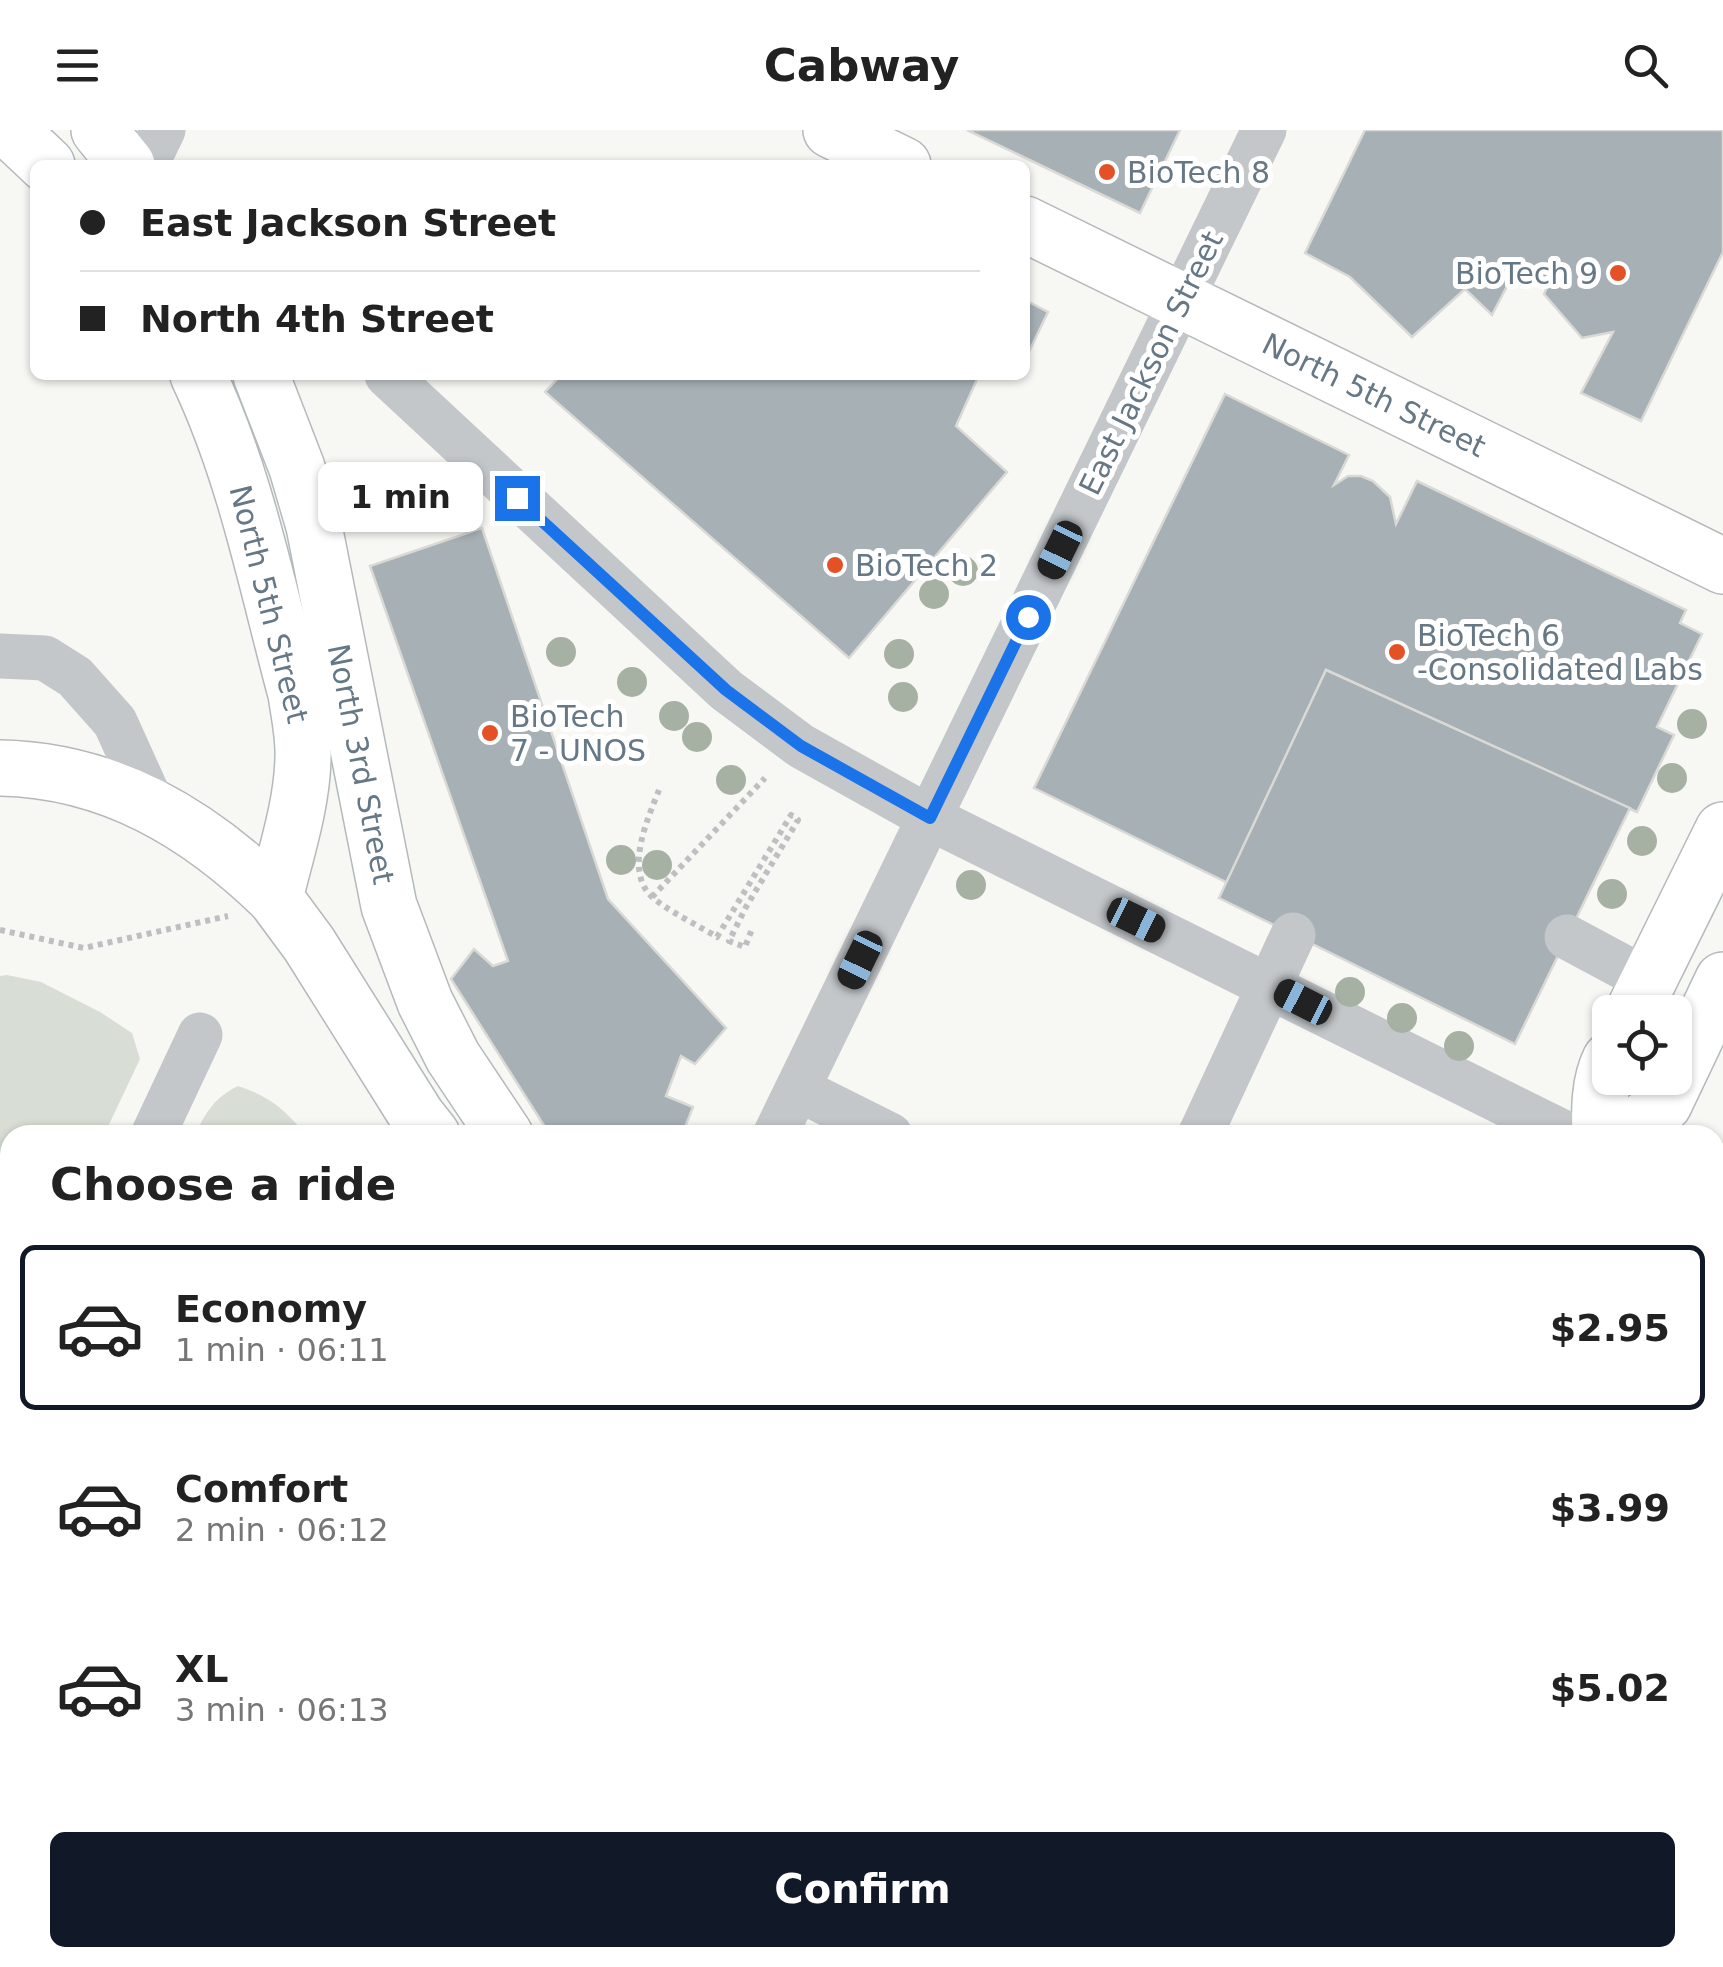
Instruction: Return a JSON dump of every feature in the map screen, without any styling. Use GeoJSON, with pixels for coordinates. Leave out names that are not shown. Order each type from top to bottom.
{"type":"FeatureCollection","features":[{"type":"Feature","properties":{"kind":"main road"},"geometry":{"type":"LineString","coordinates":[[10,130],[42,160]]}},
{"type":"Feature","properties":{"kind":"main road"},"geometry":{"type":"LineString","coordinates":[[98,130],[149,155]]}},
{"type":"Feature","properties":{"kind":"main road"},"geometry":{"type":"LineString","coordinates":[[831,130],[893,160]]}},
{"type":"Feature","properties":{"kind":"main road","name":"North 5th Street"},"geometry":{"type":"LineString","coordinates":[[1030,226],[1723,566]]}},
{"type":"Feature","properties":{"kind":"main road","name":"North 5th Street"},"geometry":{"type":"LineString","coordinates":[[200,380],[243,490],[296,694],[304,754],[302,783],[257,906]]}},
{"type":"Feature","properties":{"kind":"main road","name":"North 3rd Street"},"geometry":{"type":"LineString","coordinates":[[263,380],[297,468],[314,526],[389,906],[425,1002],[446,1044],[498,1125]]}},
{"type":"Feature","properties":{"kind":"main road"},"geometry":{"type":"LineString","coordinates":[[0,768],[64,774],[113,788],[199,832],[242,865],[257,906],[310,944],[424,1125]]}},
{"type":"Feature","properties":{"kind":"main road"},"geometry":{"type":"LineString","coordinates":[[1642,995],[1723,830]]}},
{"type":"Feature","properties":{"kind":"main road"},"geometry":{"type":"LineString","coordinates":[[1637,1125],[1664,1104],[1723,980]]}},
{"type":"Feature","properties":{"kind":"main road"},"geometry":{"type":"LineString","coordinates":[[1600,1125],[1602,1095]]}},
{"type":"Feature","properties":{"kind":"street"},"geometry":{"type":"LineString","coordinates":[[108,130],[149,155]]}},
{"type":"Feature","properties":{"kind":"street","name":"East Jackson Street"},"geometry":{"type":"LineString","coordinates":[[780,1125],[1264,130]]}},
{"type":"Feature","properties":{"kind":"street"},"geometry":{"type":"LineString","coordinates":[[391,380],[726,690],[801,746],[930,818],[1548,1125]]}},
{"type":"Feature","properties":{"kind":"street"},"geometry":{"type":"LineString","coordinates":[[0,656],[45,658],[74,676],[115,722],[153,806]]}},
{"type":"Feature","properties":{"kind":"street"},"geometry":{"type":"LineString","coordinates":[[1205,1125],[1293,935]]}},
{"type":"Feature","properties":{"kind":"street"},"geometry":{"type":"LineString","coordinates":[[1567,937],[1639,995]]}},
{"type":"Feature","properties":{"kind":"street"},"geometry":{"type":"LineString","coordinates":[[157,1125],[200,1035]]}},
{"type":"Feature","properties":{"kind":"street"},"geometry":{"type":"LineString","coordinates":[[798,1089],[870,1125]]}},
{"type":"Feature","properties":{"kind":"path"},"geometry":{"type":"LineString","coordinates":[[652,897],[765,778]]}},
{"type":"Feature","properties":{"kind":"path"},"geometry":{"type":"LineString","coordinates":[[659,790],[642,833],[639,854],[644,886],[652,897],[717,936],[791,816],[798,820],[729,940],[745,947],[752,929]]}},
{"type":"Feature","properties":{"kind":"path"},"geometry":{"type":"LineString","coordinates":[[0,930],[84,948],[257,906]]}},
{"type":"Feature","properties":{"kind":"shaded area"},"geometry":{"type":"Polygon","coordinates":[[[0,976],[41,982],[132,1033],[140,1059],[109,1125],[0,1125],[0,976]]]}},
{"type":"Feature","properties":{"kind":"shaded area"},"geometry":{"type":"Polygon","coordinates":[[[238,1086],[276,1105],[298,1125],[200,1125],[223,1095],[238,1086]]]}},
{"type":"Feature","properties":{"kind":"building","name":"BioTech 8"},"geometry":{"type":"Polygon","coordinates":[[[967,130],[1180,130],[1140,213],[967,130]]]}},
{"type":"Feature","properties":{"kind":"building","name":"BioTech 9"},"geometry":{"type":"Polygon","coordinates":[[[1365,130],[1723,130],[1723,252],[1641,421],[1581,393],[1613,332],[1582,338],[1544,294],[1548,285],[1516,269],[1492,315],[1465,289],[1412,337],[1350,277],[1305,253],[1365,130]]]}},
{"type":"Feature","properties":{"kind":"building"},"geometry":{"type":"Polygon","coordinates":[[[1030,303],[1048,312],[1030,350],[1030,303]]]}},
{"type":"Feature","properties":{"kind":"building","name":"BioTech 2"},"geometry":{"type":"Polygon","coordinates":[[[556,380],[977,380],[956,426],[1007,472],[849,658],[545,392],[556,380]]]}},
{"type":"Feature","properties":{"kind":"building","name":"BioTech 6 -Consolidated Labs"},"geometry":{"type":"Polygon","coordinates":[[[1225,394],[1349,455],[1334,485],[1348,476],[1373,481],[1390,497],[1396,524],[1417,481],[1686,610],[1680,623],[1702,634],[1657,727],[1674,735],[1637,812],[1326,670],[1228,883],[1034,788],[1225,394]]]}},
{"type":"Feature","properties":{"kind":"building","name":"BioTech 7 - UNOS"},"geometry":{"type":"Polygon","coordinates":[[[482,528],[608,899],[726,1028],[695,1064],[681,1056],[666,1096],[693,1107],[686,1125],[544,1125],[451,979],[474,949],[493,966],[508,961],[370,566],[482,528]]]}},
{"type":"Feature","properties":{"kind":"building"},"geometry":{"type":"Polygon","coordinates":[[[1326,670],[1630,808],[1515,1044],[1219,898],[1326,670]]]}},
{"type":"Feature","properties":{"kind":"place","name":"BioTech 8"},"geometry":{"type":"Point","coordinates":[1107,172]}},
{"type":"Feature","properties":{"kind":"place","name":"BioTech 9"},"geometry":{"type":"Point","coordinates":[1618,273]}},
{"type":"Feature","properties":{"kind":"place","name":"BioTech 2"},"geometry":{"type":"Point","coordinates":[835,565]}},
{"type":"Feature","properties":{"kind":"place","name":"BioTech 6 -Consolidated Labs"},"geometry":{"type":"Point","coordinates":[1397,652]}},
{"type":"Feature","properties":{"kind":"place","name":"BioTech 7 - UNOS"},"geometry":{"type":"Point","coordinates":[490,733]}},
{"type":"Feature","properties":{"kind":"route"},"geometry":{"type":"LineString","coordinates":[[517,498],[726,690],[801,746],[930,818],[1028,617]]}}]}
